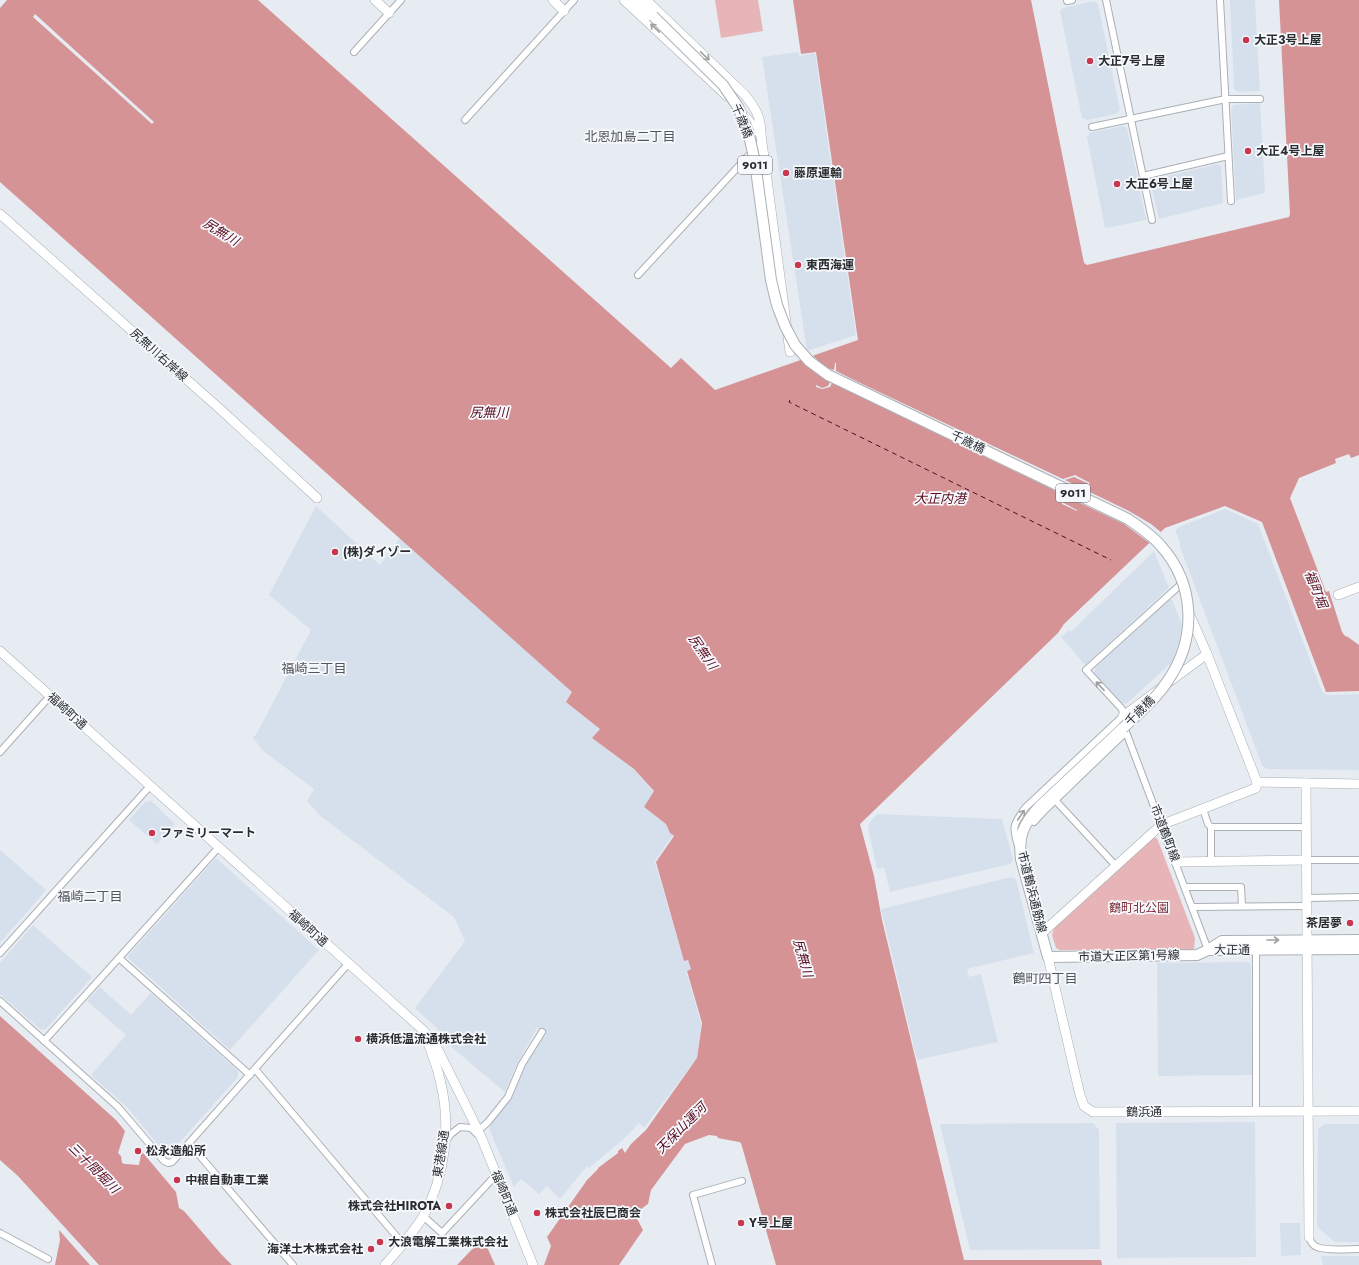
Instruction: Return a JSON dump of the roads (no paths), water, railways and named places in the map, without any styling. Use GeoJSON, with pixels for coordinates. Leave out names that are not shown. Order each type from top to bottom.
{"type":"FeatureCollection","features":[{"type":"Feature","properties":{"kind":"main road","name":"千歳橋"},"geometry":{"type":"LineString","coordinates":[[639,1],[723,85],[738,107],[748,131],[755,162],[774,293],[785,326],[796,345],[809,361],[828,375],[1128,519],[1161,545],[1178,571],[1187,595],[1189,608],[1187,636],[1180,660],[1169,680],[1147,706],[1040,806],[1024,826]]}},
{"type":"Feature","properties":{"kind":"main road","name":"市道鶴浜通筋線"},"geometry":{"type":"LineString","coordinates":[[1024,826],[1020,842],[1020,859],[1048,957]]}},
{"type":"Feature","properties":{"kind":"main road","name":"大正通"},"geometry":{"type":"LineString","coordinates":[[1208,950],[1256,950],[1359,940]]}},
{"type":"Feature","properties":{"kind":"main road","name":"大正通"},"geometry":{"type":"LineString","coordinates":[[1208,950],[1222,941],[1359,949]]}},
{"type":"Feature","properties":{"kind":"main road","name":"市道大正区第1号線"},"geometry":{"type":"LineString","coordinates":[[1048,957],[1197,955],[1208,950]]}},
{"type":"Feature","properties":{"kind":"street"},"geometry":{"type":"LineString","coordinates":[[375,0],[389,13]]}},
{"type":"Feature","properties":{"kind":"street"},"geometry":{"type":"LineString","coordinates":[[354,52],[401,0]]}},
{"type":"Feature","properties":{"kind":"street"},"geometry":{"type":"LineString","coordinates":[[553,0],[564,11]]}},
{"type":"Feature","properties":{"kind":"street"},"geometry":{"type":"LineString","coordinates":[[465,120],[574,0]]}},
{"type":"Feature","properties":{"kind":"street"},"geometry":{"type":"LineString","coordinates":[[624,0],[731,99],[761,138]]}},
{"type":"Feature","properties":{"kind":"street"},"geometry":{"type":"LineString","coordinates":[[1106,0],[1152,220]]}},
{"type":"Feature","properties":{"kind":"street"},"geometry":{"type":"LineString","coordinates":[[1220,0],[1231,201]]}},
{"type":"Feature","properties":{"kind":"street"},"geometry":{"type":"LineString","coordinates":[[639,1],[745,95],[753,105],[761,123],[761,138],[790,352]]}},
{"type":"Feature","properties":{"kind":"street"},"geometry":{"type":"LineString","coordinates":[[731,99],[745,95]]}},
{"type":"Feature","properties":{"kind":"street"},"geometry":{"type":"LineString","coordinates":[[1092,127],[1226,100],[1260,99]]}},
{"type":"Feature","properties":{"kind":"street"},"geometry":{"type":"LineString","coordinates":[[638,275],[761,138]]}},
{"type":"Feature","properties":{"kind":"street"},"geometry":{"type":"LineString","coordinates":[[1142,176],[1228,156]]}},
{"type":"Feature","properties":{"kind":"street","name":"尻無川右岸線"},"geometry":{"type":"LineString","coordinates":[[0,214],[214,404],[317,498]]}},
{"type":"Feature","properties":{"kind":"street"},"geometry":{"type":"LineString","coordinates":[[1042,933],[1162,824],[1256,788],[1257,782],[1207,654],[1192,622],[1179,586],[1086,670],[1122,709],[1123,716]]}},
{"type":"Feature","properties":{"kind":"street"},"geometry":{"type":"LineString","coordinates":[[1338,595],[1359,587]]}},
{"type":"Feature","properties":{"kind":"street","name":"福崎町通"},"geometry":{"type":"LineString","coordinates":[[0,651],[424,1031],[437,1048],[480,1135],[534,1265]]}},
{"type":"Feature","properties":{"kind":"street"},"geometry":{"type":"LineString","coordinates":[[1020,851],[1013,831],[1015,823],[1026,808],[1123,716],[1207,654]]}},
{"type":"Feature","properties":{"kind":"street"},"geometry":{"type":"LineString","coordinates":[[0,752],[50,696]]}},
{"type":"Feature","properties":{"kind":"street","name":"市道鶴町線"},"geometry":{"type":"LineString","coordinates":[[1123,716],[1126,732],[1162,824],[1208,950]]}},
{"type":"Feature","properties":{"kind":"street"},"geometry":{"type":"LineString","coordinates":[[1034,822],[1126,732]]}},
{"type":"Feature","properties":{"kind":"street"},"geometry":{"type":"LineString","coordinates":[[1257,782],[1359,784]]}},
{"type":"Feature","properties":{"kind":"street"},"geometry":{"type":"LineString","coordinates":[[1306,783],[1309,1237],[1316,1247],[1322,1249],[1359,1249]]}},
{"type":"Feature","properties":{"kind":"street"},"geometry":{"type":"LineString","coordinates":[[0,953],[150,786]]}},
{"type":"Feature","properties":{"kind":"street"},"geometry":{"type":"LineString","coordinates":[[1055,800],[1116,866]]}},
{"type":"Feature","properties":{"kind":"street"},"geometry":{"type":"LineString","coordinates":[[1203,809],[1208,824],[1211,827],[1211,861]]}},
{"type":"Feature","properties":{"kind":"street"},"geometry":{"type":"LineString","coordinates":[[1211,827],[1306,827]]}},
{"type":"Feature","properties":{"kind":"street"},"geometry":{"type":"LineString","coordinates":[[44,1041],[219,847]]}},
{"type":"Feature","properties":{"kind":"street"},"geometry":{"type":"LineString","coordinates":[[1176,862],[1359,860]]}},
{"type":"Feature","properties":{"kind":"street"},"geometry":{"type":"LineString","coordinates":[[1185,887],[1241,887],[1242,906]]}},
{"type":"Feature","properties":{"kind":"street"},"geometry":{"type":"LineString","coordinates":[[1193,907],[1242,906],[1359,897]]}},
{"type":"Feature","properties":{"kind":"street"},"geometry":{"type":"LineString","coordinates":[[1256,950],[1256,1111]]}},
{"type":"Feature","properties":{"kind":"street","name":"鶴浜通"},"geometry":{"type":"LineString","coordinates":[[1048,957],[1080,1095],[1084,1106],[1093,1112],[1359,1111]]}},
{"type":"Feature","properties":{"kind":"street"},"geometry":{"type":"LineString","coordinates":[[119,958],[250,1074]]}},
{"type":"Feature","properties":{"kind":"street"},"geometry":{"type":"LineString","coordinates":[[0,1001],[118,1107],[164,1161],[168,1163],[172,1162],[348,964]]}},
{"type":"Feature","properties":{"kind":"street","name":"東港線通"},"geometry":{"type":"LineString","coordinates":[[384,1265],[403,1244],[423,1216],[434,1193],[438,1180],[446,1130],[444,1097],[424,1031]]}},
{"type":"Feature","properties":{"kind":"street"},"geometry":{"type":"LineString","coordinates":[[444,1144],[451,1134],[460,1127],[471,1128],[480,1135],[488,1122],[508,1097],[522,1064],[542,1032]]}},
{"type":"Feature","properties":{"kind":"street"},"geometry":{"type":"LineString","coordinates":[[255,1069],[403,1244]]}},
{"type":"Feature","properties":{"kind":"street"},"geometry":{"type":"LineString","coordinates":[[189,1143],[293,1265]]}},
{"type":"Feature","properties":{"kind":"street"},"geometry":{"type":"LineString","coordinates":[[423,1216],[442,1232],[496,1175]]}},
{"type":"Feature","properties":{"kind":"street"},"geometry":{"type":"LineString","coordinates":[[712,1265],[693,1195],[742,1181]]}},
{"type":"Feature","properties":{"kind":"street"},"geometry":{"type":"LineString","coordinates":[[0,1233],[48,1259]]}},
{"type":"Feature","properties":{"kind":"water"},"geometry":{"type":"Polygon","coordinates":[[[7,0],[258,0],[671,368],[681,358],[715,390],[858,340],[816,52],[801,54],[793,0],[1031,0],[1084,263],[1087,265],[1289,217],[1279,0],[1359,0],[1359,455],[1351,458],[1349,454],[1335,459],[1336,463],[1299,478],[1290,498],[1326,592],[1329,591],[1342,632],[1345,636],[1359,645],[1359,691],[1326,692],[1262,522],[1225,506],[1165,528],[1064,624],[1058,633],[860,824],[874,876],[882,920],[964,1260],[1101,1260],[1102,1265],[776,1265],[741,1143],[709,1135],[685,1144],[651,1190],[648,1204],[641,1209],[636,1217],[643,1230],[619,1265],[544,1265],[551,1246],[547,1237],[587,1180],[598,1168],[618,1153],[618,1151],[622,1148],[625,1153],[631,1144],[646,1130],[697,1058],[702,1023],[687,971],[691,969],[688,960],[684,961],[656,862],[674,836],[670,833],[666,824],[644,807],[654,791],[634,769],[592,738],[600,729],[566,702],[572,692],[0,182],[0,8],[7,0]]]}},
{"type":"Feature","properties":{"kind":"water","name":"三十間堀川"},"geometry":{"type":"Polygon","coordinates":[[[0,1016],[116,1120],[125,1131],[118,1153],[121,1156],[122,1163],[139,1165],[141,1155],[143,1153],[176,1192],[179,1208],[184,1211],[232,1265],[99,1265],[18,1176],[0,1160],[0,1016]]]}},
{"type":"Feature","properties":{"kind":"water"},"geometry":{"type":"Polygon","coordinates":[[[59,1230],[90,1265],[55,1265],[60,1240],[59,1230]]]}},
{"type":"Feature","properties":{"kind":"water"},"geometry":{"type":"Polygon","coordinates":[[[483,1238],[495,1265],[457,1265],[483,1238]]]}},
{"type":"Feature","properties":{"kind":"place","name":"大正3号上屋"},"geometry":{"type":"Point","coordinates":[1246,40]}},
{"type":"Feature","properties":{"kind":"place","name":"大正7号上屋"},"geometry":{"type":"Point","coordinates":[1090,61]}},
{"type":"Feature","properties":{"kind":"place","name":"大正4号上屋"},"geometry":{"type":"Point","coordinates":[1248,151]}},
{"type":"Feature","properties":{"kind":"place","name":"藤原運輸"},"geometry":{"type":"Point","coordinates":[786,173]}},
{"type":"Feature","properties":{"kind":"place","name":"大正6号上屋"},"geometry":{"type":"Point","coordinates":[1117,184]}},
{"type":"Feature","properties":{"kind":"place","name":"東西海運"},"geometry":{"type":"Point","coordinates":[798,265]}},
{"type":"Feature","properties":{"kind":"place","name":"(株)ダイゾー"},"geometry":{"type":"Point","coordinates":[335,552]}},
{"type":"Feature","properties":{"kind":"place","name":"ファミリーマート"},"geometry":{"type":"Point","coordinates":[152,833]}},
{"type":"Feature","properties":{"kind":"place","name":"茶居夢"},"geometry":{"type":"Point","coordinates":[1350,923]}},
{"type":"Feature","properties":{"kind":"place","name":"横浜低温流通株式会社"},"geometry":{"type":"Point","coordinates":[358,1039]}},
{"type":"Feature","properties":{"kind":"place","name":"松永造船所"},"geometry":{"type":"Point","coordinates":[138,1151]}},
{"type":"Feature","properties":{"kind":"place","name":"中根自動車工業"},"geometry":{"type":"Point","coordinates":[177,1180]}},
{"type":"Feature","properties":{"kind":"place","name":"株式会社HIROTA"},"geometry":{"type":"Point","coordinates":[449,1206]}},
{"type":"Feature","properties":{"kind":"place","name":"株式会社辰巳商会"},"geometry":{"type":"Point","coordinates":[537,1213]}},
{"type":"Feature","properties":{"kind":"place","name":"Y号上屋"},"geometry":{"type":"Point","coordinates":[741,1223]}},
{"type":"Feature","properties":{"kind":"place","name":"大浪電解工業株式会社"},"geometry":{"type":"Point","coordinates":[380,1242]}},
{"type":"Feature","properties":{"kind":"place","name":"海洋土木株式会社"},"geometry":{"type":"Point","coordinates":[371,1249]}},
{"type":"Feature","properties":{"kind":"district","name":"北恩加島二丁目"},"geometry":{"type":"Point","coordinates":[630,136]}},
{"type":"Feature","properties":{"kind":"district","name":"福崎三丁目"},"geometry":{"type":"Point","coordinates":[314,668]}},
{"type":"Feature","properties":{"kind":"district","name":"福崎二丁目"},"geometry":{"type":"Point","coordinates":[90,896]}},
{"type":"Feature","properties":{"kind":"district","name":"鶴町四丁目"},"geometry":{"type":"Point","coordinates":[1045,978]}},
{"type":"Feature","properties":{"kind":"water label","name":"尻無川"},"geometry":{"type":"Point","coordinates":[221,232]}},
{"type":"Feature","properties":{"kind":"water label","name":"尻無川"},"geometry":{"type":"Point","coordinates":[489,412]}},
{"type":"Feature","properties":{"kind":"water label","name":"大正内港"},"geometry":{"type":"Point","coordinates":[940,498]}},
{"type":"Feature","properties":{"kind":"water label","name":"福町堀"},"geometry":{"type":"Point","coordinates":[1316,589]}},
{"type":"Feature","properties":{"kind":"water label","name":"尻無川"},"geometry":{"type":"Point","coordinates":[703,652]}},
{"type":"Feature","properties":{"kind":"water label","name":"尻無川"},"geometry":{"type":"Point","coordinates":[803,958]}},
{"type":"Feature","properties":{"kind":"water label","name":"天保山運河"},"geometry":{"type":"Point","coordinates":[681,1128]}},
{"type":"Feature","properties":{"kind":"park label","name":"鶴町北公園"},"geometry":{"type":"Point","coordinates":[1139,908]}}]}
